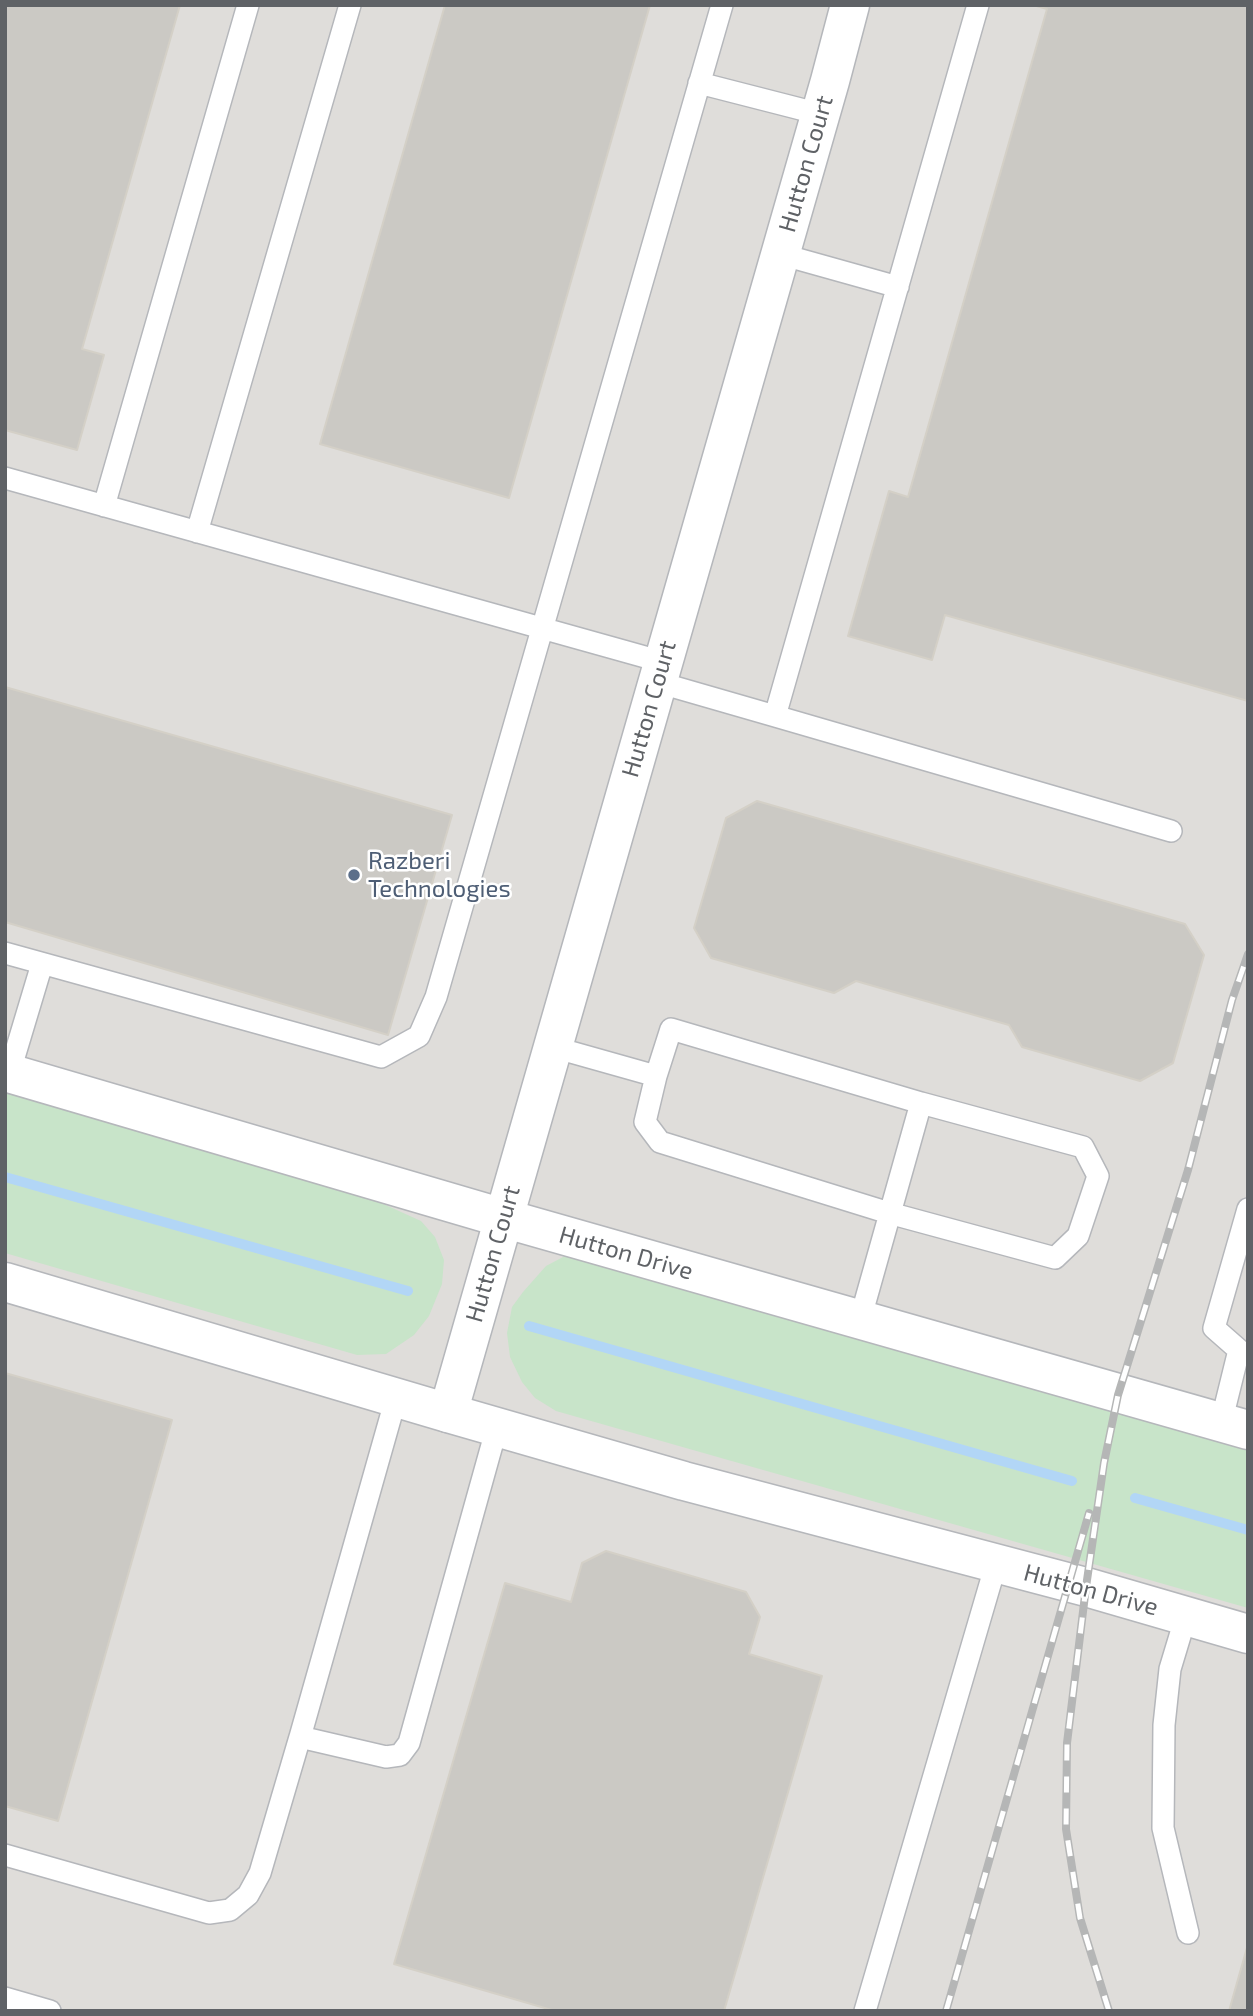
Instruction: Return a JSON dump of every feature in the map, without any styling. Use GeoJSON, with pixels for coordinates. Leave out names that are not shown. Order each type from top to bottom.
{"type":"FeatureCollection","features":[{"type":"Feature","properties":{"kind":"street","name":"Hutton Court"},"geometry":{"type":"LineString","coordinates":[[447,1413],[850,5]]}},
{"type":"Feature","properties":{"kind":"street","name":"Hutton Drive"},"geometry":{"type":"LineString","coordinates":[[7,1073],[1234,1427]]}},
{"type":"Feature","properties":{"kind":"street","name":"Hutton Drive"},"geometry":{"type":"LineString","coordinates":[[5,1282],[684,1481],[1248,1634]]}},
{"type":"Feature","properties":{"kind":"lane"},"geometry":{"type":"LineString","coordinates":[[104,506],[248,5]]}},
{"type":"Feature","properties":{"kind":"lane"},"geometry":{"type":"LineString","coordinates":[[197,532],[350,5]]}},
{"type":"Feature","properties":{"kind":"lane"},"geometry":{"type":"LineString","coordinates":[[5,953],[381,1057],[419,1036],[436,997],[722,5]]}},
{"type":"Feature","properties":{"kind":"lane"},"geometry":{"type":"LineString","coordinates":[[775,716],[978,5]]}},
{"type":"Feature","properties":{"kind":"lane"},"geometry":{"type":"LineString","coordinates":[[699,83],[820,114]]}},
{"type":"Feature","properties":{"kind":"lane"},"geometry":{"type":"LineString","coordinates":[[780,254],[898,287]]}},
{"type":"Feature","properties":{"kind":"lane"},"geometry":{"type":"LineString","coordinates":[[5,478],[541,627],[775,716],[1171,831]]}},
{"type":"Feature","properties":{"kind":"lane"},"geometry":{"type":"LineString","coordinates":[[7,1073],[42,964]]}},
{"type":"Feature","properties":{"kind":"lane"},"geometry":{"type":"LineString","coordinates":[[671,1029],[921,1103],[1083,1147],[1098,1176],[1078,1236],[1055,1258],[889,1213],[660,1142],[645,1122],[671,1029]]}},
{"type":"Feature","properties":{"kind":"lane"},"geometry":{"type":"LineString","coordinates":[[552,1047],[656,1076]]}},
{"type":"Feature","properties":{"kind":"lane"},"geometry":{"type":"LineString","coordinates":[[860,1320],[921,1103]]}},
{"type":"Feature","properties":{"kind":"lane"},"geometry":{"type":"LineString","coordinates":[[1234,1427],[1244,1351],[1214,1328],[1248,1209]]}},
{"type":"Feature","properties":{"kind":"lane"},"geometry":{"type":"LineString","coordinates":[[5,1855],[209,1913],[230,1910],[248,1895],[260,1873],[396,1398]]}},
{"type":"Feature","properties":{"kind":"lane"},"geometry":{"type":"LineString","coordinates":[[300,1737],[386,1757],[400,1755],[409,1743],[497,1427]]}},
{"type":"Feature","properties":{"kind":"lane"},"geometry":{"type":"LineString","coordinates":[[865,2011],[996,1564]]}},
{"type":"Feature","properties":{"kind":"lane"},"geometry":{"type":"LineString","coordinates":[[1186,1616],[1170,1669],[1164,1725],[1163,1828],[1188,1933]]}},
{"type":"Feature","properties":{"kind":"lane"},"geometry":{"type":"LineString","coordinates":[[5,1998],[50,2011]]}},
{"type":"Feature","properties":{"kind":"shaded area"},"geometry":{"type":"Polygon","coordinates":[[[5,5],[1248,5],[1248,2011],[5,2011],[5,5]]]}},
{"type":"Feature","properties":{"kind":"green space"},"geometry":{"type":"Polygon","coordinates":[[[5,1090],[379,1202],[421,1221],[435,1237],[444,1260],[442,1284],[429,1316],[414,1335],[386,1354],[357,1355],[5,1253],[5,1090]]]}},
{"type":"Feature","properties":{"kind":"green space"},"geometry":{"type":"Polygon","coordinates":[[[565,1256],[593,1259],[1248,1445],[1248,1608],[556,1411],[535,1398],[522,1382],[510,1357],[507,1333],[512,1307],[523,1292],[546,1266],[565,1256]]]}},
{"type":"Feature","properties":{"kind":"building"},"geometry":{"type":"Polygon","coordinates":[[[5,5],[180,5],[82,349],[104,355],[77,450],[5,430],[5,5]]]}},
{"type":"Feature","properties":{"kind":"building"},"geometry":{"type":"Polygon","coordinates":[[[445,5],[650,5],[509,498],[320,444],[445,5]]]}},
{"type":"Feature","properties":{"kind":"building"},"geometry":{"type":"Polygon","coordinates":[[[1033,5],[1248,5],[1248,701],[945,615],[932,660],[848,636],[889,491],[908,497],[1047,9],[1033,5]]]}},
{"type":"Feature","properties":{"kind":"building"},"geometry":{"type":"Polygon","coordinates":[[[5,687],[452,815],[388,1035],[5,922],[5,687]]]}},
{"type":"Feature","properties":{"kind":"building"},"geometry":{"type":"Polygon","coordinates":[[[757,801],[1185,924],[1204,955],[1173,1063],[1140,1081],[1022,1047],[1009,1025],[856,981],[834,993],[711,958],[694,928],[726,818],[757,801]]]}},
{"type":"Feature","properties":{"kind":"building"},"geometry":{"type":"Polygon","coordinates":[[[5,1373],[172,1420],[58,1821],[5,1806],[5,1373]]]}},
{"type":"Feature","properties":{"kind":"building"},"geometry":{"type":"Polygon","coordinates":[[[606,1551],[746,1592],[760,1617],[749,1654],[822,1676],[724,2011],[555,2011],[394,1964],[505,1583],[571,1602],[582,1563],[606,1551]]]}},
{"type":"Feature","properties":{"kind":"building"},"geometry":{"type":"Polygon","coordinates":[[[1248,1944],[1248,2011],[1229,2011],[1248,1944]]]}},
{"type":"Feature","properties":{"kind":"waterway"},"geometry":{"type":"LineString","coordinates":[[5,1177],[408,1291]]}},
{"type":"Feature","properties":{"kind":"waterway"},"geometry":{"type":"LineString","coordinates":[[529,1326],[1072,1481]]}},
{"type":"Feature","properties":{"kind":"waterway"},"geometry":{"type":"LineString","coordinates":[[1135,1498],[1248,1530]]}},
{"type":"Feature","properties":{"kind":"railway"},"geometry":{"type":"LineString","coordinates":[[1109,2011],[1080,1918],[1066,1829],[1067,1743],[1086,1587],[1104,1463],[1118,1395],[1188,1170],[1232,1000],[1248,954]]}},
{"type":"Feature","properties":{"kind":"railway"},"geometry":{"type":"LineString","coordinates":[[946,2011],[1089,1513]]}},
{"type":"Feature","properties":{"kind":"place","name":"Razberi Technologies"},"geometry":{"type":"Point","coordinates":[354,875]}}]}
